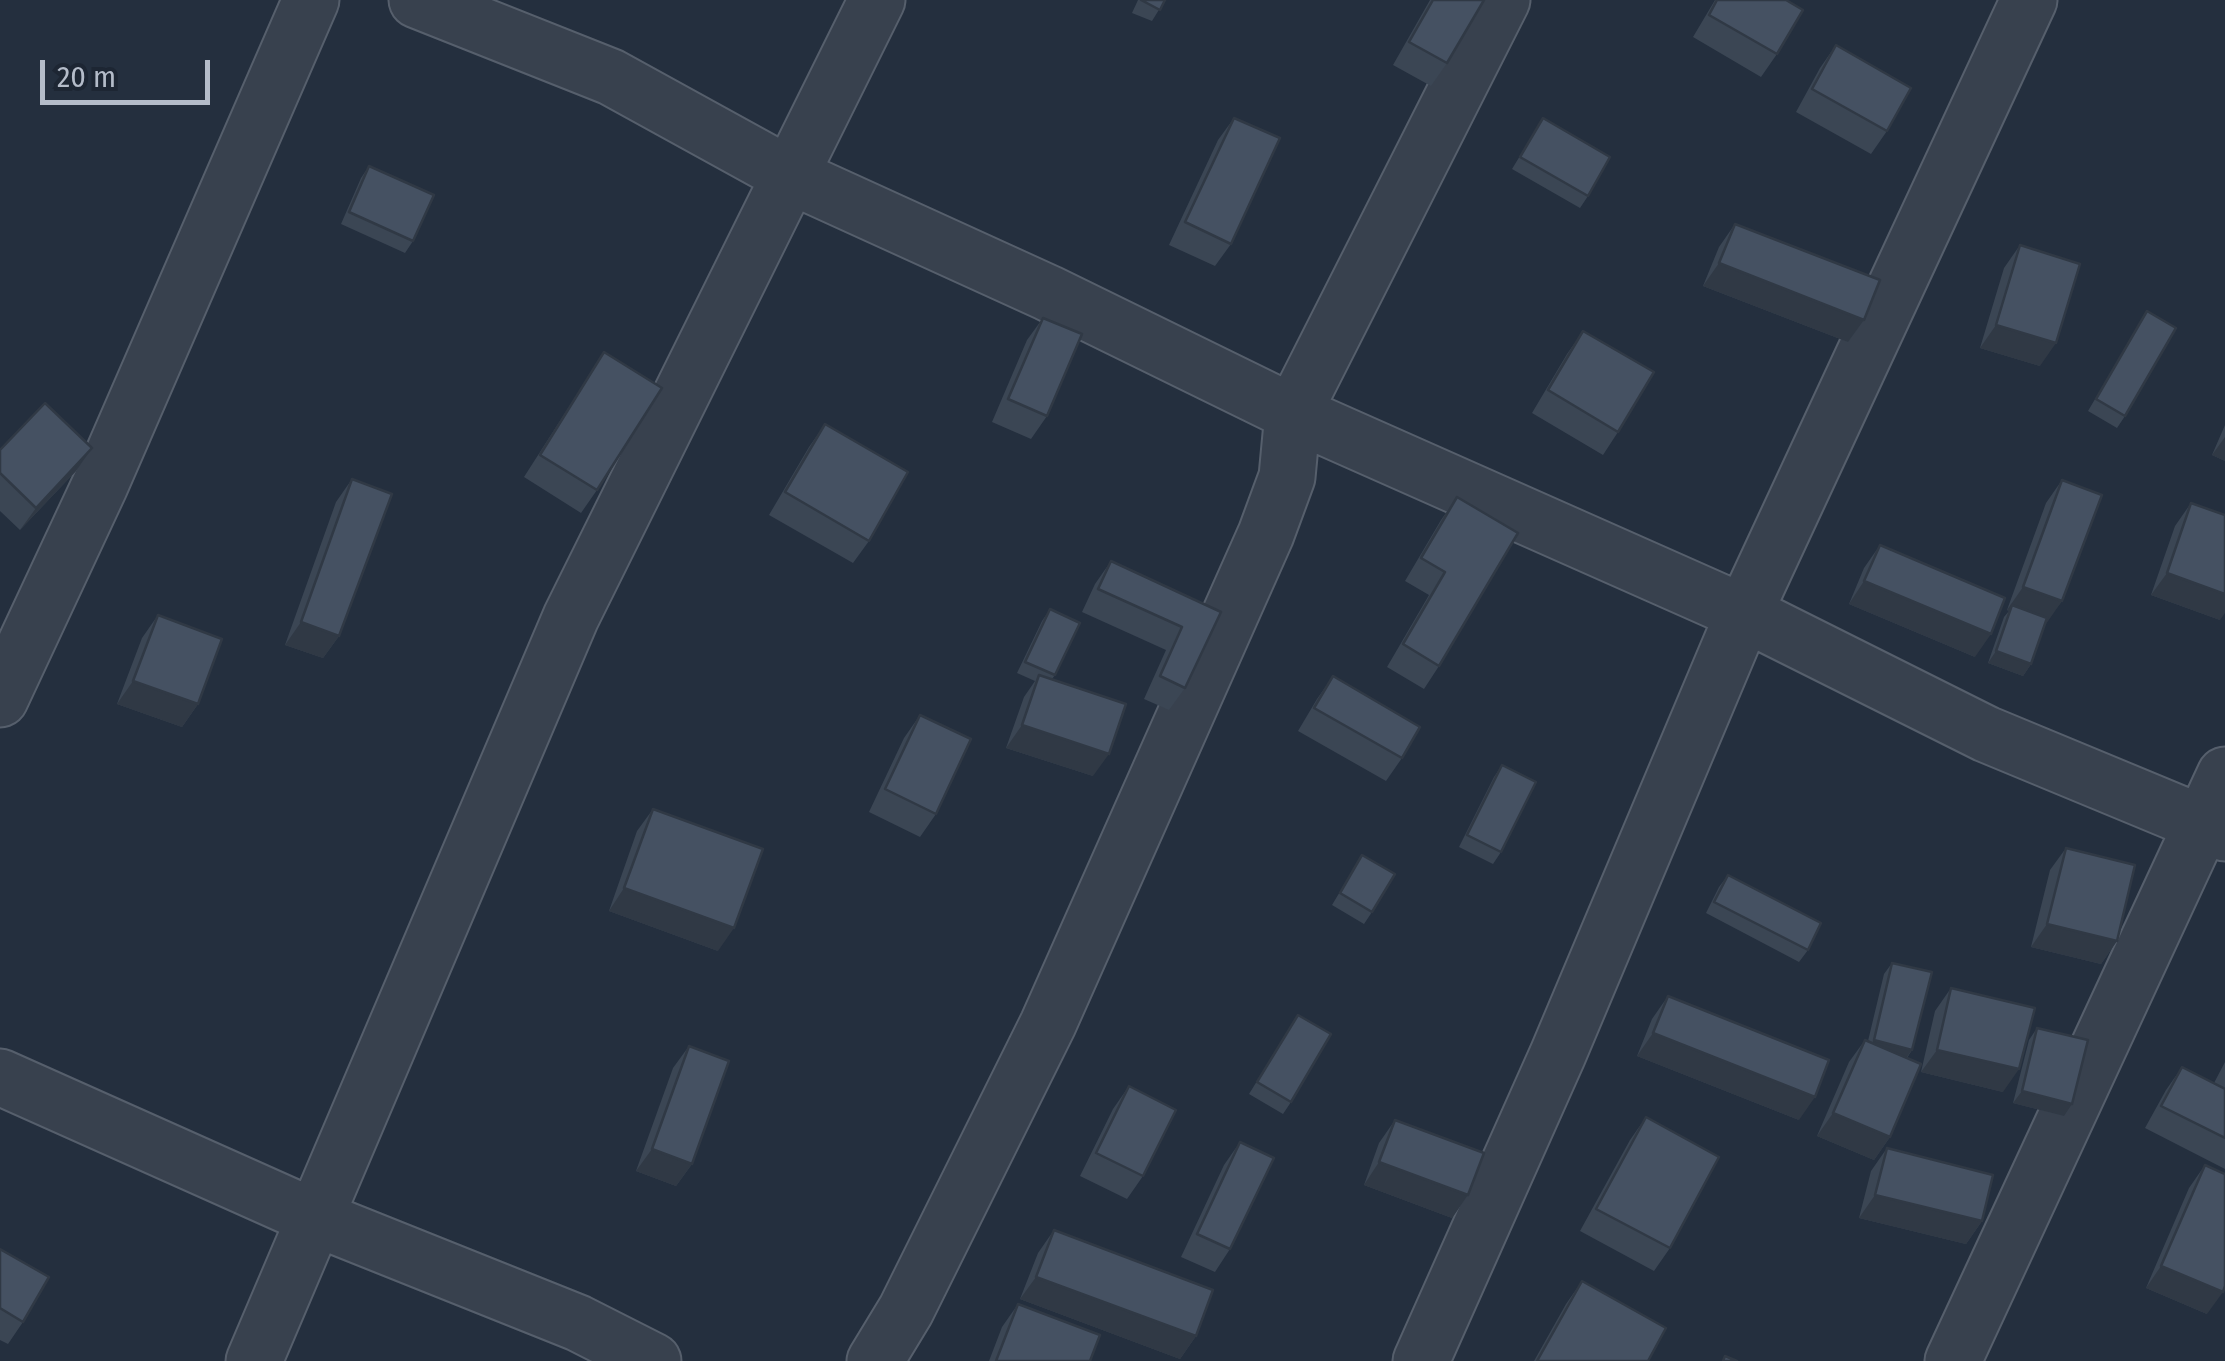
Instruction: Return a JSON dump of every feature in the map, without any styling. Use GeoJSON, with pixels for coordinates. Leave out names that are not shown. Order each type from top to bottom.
{"type":"FeatureCollection","features":[{"type":"Feature","properties":{"kind":"street"},"geometry":{"type":"LineString","coordinates":[[0,698],[100,485],[310,0]]}},
{"type":"Feature","properties":{"kind":"street"},"geometry":{"type":"LineString","coordinates":[[418,0],[611,77],[789,175],[1048,293],[1294,413],[1744,613],[1986,734],[2215,828]]}},
{"type":"Feature","properties":{"kind":"street"},"geometry":{"type":"LineString","coordinates":[[254,1361],[318,1219],[571,617],[729,306],[789,175],[877,0]]}},
{"type":"Feature","properties":{"kind":"street"},"geometry":{"type":"LineString","coordinates":[[875,1361],[906,1310],[1048,1024],[1266,534],[1287,476],[1294,413],[1502,0]]}},
{"type":"Feature","properties":{"kind":"street"},"geometry":{"type":"LineString","coordinates":[[1421,1361],[1558,1054],[1744,613],[2029,0]]}},
{"type":"Feature","properties":{"kind":"street"},"geometry":{"type":"LineString","coordinates":[[1953,1361],[2215,828],[2225,775]]}},
{"type":"Feature","properties":{"kind":"street"},"geometry":{"type":"LineString","coordinates":[[0,1077],[318,1219],[578,1322],[652,1361]]}},
{"type":"Feature","properties":{"kind":"building"},"geometry":{"type":"Polygon","coordinates":[[[1141,0],[1165,0],[1160,10],[1141,0]]]}},
{"type":"Feature","properties":{"kind":"building"},"geometry":{"type":"Polygon","coordinates":[[[1433,0],[1484,0],[1447,63],[1409,42],[1433,0]]]}},
{"type":"Feature","properties":{"kind":"building"},"geometry":{"type":"Polygon","coordinates":[[[1717,0],[1786,0],[1803,10],[1777,54],[1709,15],[1717,0]]]}},
{"type":"Feature","properties":{"kind":"building"},"geometry":{"type":"Polygon","coordinates":[[[1836,45],[1911,88],[1887,131],[1812,89],[1836,45]]]}},
{"type":"Feature","properties":{"kind":"building"},"geometry":{"type":"Polygon","coordinates":[[[1234,118],[1280,138],[1231,244],[1185,222],[1234,118]]]}},
{"type":"Feature","properties":{"kind":"building"},"geometry":{"type":"Polygon","coordinates":[[[1543,118],[1610,157],[1588,196],[1520,157],[1543,118]]]}},
{"type":"Feature","properties":{"kind":"building"},"geometry":{"type":"Polygon","coordinates":[[[369,166],[434,195],[413,241],[349,212],[369,166]]]}},
{"type":"Feature","properties":{"kind":"building"},"geometry":{"type":"Polygon","coordinates":[[[1735,224],[1880,280],[1864,320],[1719,263],[1735,224]]]}},
{"type":"Feature","properties":{"kind":"building"},"geometry":{"type":"Polygon","coordinates":[[[2020,245],[2080,264],[2056,343],[1996,325],[2020,245]]]}},
{"type":"Feature","properties":{"kind":"building"},"geometry":{"type":"Polygon","coordinates":[[[2147,311],[2176,328],[2125,416],[2096,399],[2147,311]]]}},
{"type":"Feature","properties":{"kind":"building"},"geometry":{"type":"Polygon","coordinates":[[[1043,318],[1082,334],[1047,416],[1008,399],[1043,318]]]}},
{"type":"Feature","properties":{"kind":"building"},"geometry":{"type":"Polygon","coordinates":[[[1583,331],[1654,372],[1618,432],[1548,390],[1583,331]]]}},
{"type":"Feature","properties":{"kind":"building"},"geometry":{"type":"Polygon","coordinates":[[[604,352],[662,388],[597,490],[540,455],[604,352]]]}},
{"type":"Feature","properties":{"kind":"building"},"geometry":{"type":"Polygon","coordinates":[[[45,403],[92,448],[36,508],[0,473],[0,450],[45,403]]]}},
{"type":"Feature","properties":{"kind":"building"},"geometry":{"type":"Polygon","coordinates":[[[825,424],[908,472],[869,541],[785,492],[825,424]]]}},
{"type":"Feature","properties":{"kind":"building"},"geometry":{"type":"Polygon","coordinates":[[[352,479],[392,494],[339,636],[301,622],[352,479]]]}},
{"type":"Feature","properties":{"kind":"building"},"geometry":{"type":"Polygon","coordinates":[[[2062,480],[2102,495],[2062,601],[2023,587],[2062,480]]]}},
{"type":"Feature","properties":{"kind":"building"},"geometry":{"type":"Polygon","coordinates":[[[1457,497],[1518,533],[1439,666],[1403,644],[1445,572],[1421,558],[1457,497]]]}},
{"type":"Feature","properties":{"kind":"building"},"geometry":{"type":"Polygon","coordinates":[[[2191,503],[2225,515],[2225,594],[2167,573],[2191,503]]]}},
{"type":"Feature","properties":{"kind":"building"},"geometry":{"type":"Polygon","coordinates":[[[1880,545],[2005,598],[1991,634],[1864,581],[1880,545]]]}},
{"type":"Feature","properties":{"kind":"building"},"geometry":{"type":"Polygon","coordinates":[[[1111,561],[1221,612],[1185,688],[1160,676],[1182,627],[1098,589],[1111,561]]]}},
{"type":"Feature","properties":{"kind":"building"},"geometry":{"type":"Polygon","coordinates":[[[2012,605],[2047,618],[2031,664],[1996,651],[2012,605]]]}},
{"type":"Feature","properties":{"kind":"building"},"geometry":{"type":"Polygon","coordinates":[[[1050,609],[1080,623],[1055,675],[1025,662],[1050,609]]]}},
{"type":"Feature","properties":{"kind":"building"},"geometry":{"type":"Polygon","coordinates":[[[158,615],[222,639],[198,704],[133,681],[158,615]]]}},
{"type":"Feature","properties":{"kind":"building"},"geometry":{"type":"Polygon","coordinates":[[[1039,675],[1126,704],[1109,754],[1022,725],[1039,675]]]}},
{"type":"Feature","properties":{"kind":"building"},"geometry":{"type":"Polygon","coordinates":[[[1333,676],[1420,727],[1402,758],[1314,708],[1333,676]]]}},
{"type":"Feature","properties":{"kind":"building"},"geometry":{"type":"Polygon","coordinates":[[[920,715],[971,739],[936,814],[885,789],[920,715]]]}},
{"type":"Feature","properties":{"kind":"building"},"geometry":{"type":"Polygon","coordinates":[[[1502,765],[1536,782],[1501,852],[1467,835],[1502,765]]]}},
{"type":"Feature","properties":{"kind":"building"},"geometry":{"type":"Polygon","coordinates":[[[653,809],[763,849],[734,928],[624,888],[653,809]]]}},
{"type":"Feature","properties":{"kind":"building"},"geometry":{"type":"Polygon","coordinates":[[[2066,848],[2135,865],[2117,941],[2047,924],[2066,848]]]}},
{"type":"Feature","properties":{"kind":"building"},"geometry":{"type":"Polygon","coordinates":[[[1362,855],[1395,874],[1372,912],[1340,893],[1362,855]]]}},
{"type":"Feature","properties":{"kind":"building"},"geometry":{"type":"Polygon","coordinates":[[[1728,875],[1821,923],[1808,950],[1714,902],[1728,875]]]}},
{"type":"Feature","properties":{"kind":"building"},"geometry":{"type":"Polygon","coordinates":[[[1892,963],[1932,972],[1912,1050],[1874,1040],[1892,963]]]}},
{"type":"Feature","properties":{"kind":"building"},"geometry":{"type":"Polygon","coordinates":[[[1951,988],[2035,1008],[2019,1069],[1937,1050],[1951,988]]]}},
{"type":"Feature","properties":{"kind":"building"},"geometry":{"type":"Polygon","coordinates":[[[1668,996],[1829,1060],[1815,1097],[1653,1033],[1668,996]]]}},
{"type":"Feature","properties":{"kind":"building"},"geometry":{"type":"Polygon","coordinates":[[[1298,1015],[1331,1034],[1291,1102],[1257,1082],[1298,1015]]]}},
{"type":"Feature","properties":{"kind":"building"},"geometry":{"type":"Polygon","coordinates":[[[2037,1028],[2088,1040],[2072,1104],[2022,1091],[2037,1028]]]}},
{"type":"Feature","properties":{"kind":"building"},"geometry":{"type":"Polygon","coordinates":[[[1865,1040],[1921,1064],[1890,1137],[1833,1113],[1865,1040]]]}},
{"type":"Feature","properties":{"kind":"building"},"geometry":{"type":"Polygon","coordinates":[[[689,1046],[729,1061],[692,1164],[652,1149],[689,1046]]]}},
{"type":"Feature","properties":{"kind":"building"},"geometry":{"type":"Polygon","coordinates":[[[2182,1067],[2225,1089],[2225,1138],[2161,1106],[2182,1067]]]}},
{"type":"Feature","properties":{"kind":"building"},"geometry":{"type":"Polygon","coordinates":[[[1129,1086],[1176,1110],[1143,1176],[1096,1153],[1129,1086]]]}},
{"type":"Feature","properties":{"kind":"building"},"geometry":{"type":"Polygon","coordinates":[[[1646,1117],[1719,1157],[1670,1248],[1596,1209],[1646,1117]]]}},
{"type":"Feature","properties":{"kind":"building"},"geometry":{"type":"Polygon","coordinates":[[[1395,1120],[1484,1153],[1468,1195],[1379,1162],[1395,1120]]]}},
{"type":"Feature","properties":{"kind":"building"},"geometry":{"type":"Polygon","coordinates":[[[1240,1142],[1274,1158],[1230,1249],[1197,1234],[1240,1142]]]}},
{"type":"Feature","properties":{"kind":"building"},"geometry":{"type":"Polygon","coordinates":[[[1887,1148],[1993,1175],[1982,1221],[1875,1195],[1887,1148]]]}},
{"type":"Feature","properties":{"kind":"building"},"geometry":{"type":"Polygon","coordinates":[[[2205,1165],[2225,1174],[2223,1292],[2161,1266],[2205,1165]]]}},
{"type":"Feature","properties":{"kind":"building"},"geometry":{"type":"Polygon","coordinates":[[[1054,1230],[1213,1290],[1196,1336],[1036,1277],[1054,1230]]]}},
{"type":"Feature","properties":{"kind":"building"},"geometry":{"type":"Polygon","coordinates":[[[0,1249],[49,1277],[23,1322],[0,1308],[0,1249]]]}},
{"type":"Feature","properties":{"kind":"building"},"geometry":{"type":"Polygon","coordinates":[[[1582,1281],[1666,1328],[1648,1361],[1537,1361],[1582,1281]]]}},
{"type":"Feature","properties":{"kind":"building"},"geometry":{"type":"Polygon","coordinates":[[[1018,1304],[1100,1335],[1090,1361],[996,1361],[1018,1304]]]}}]}
